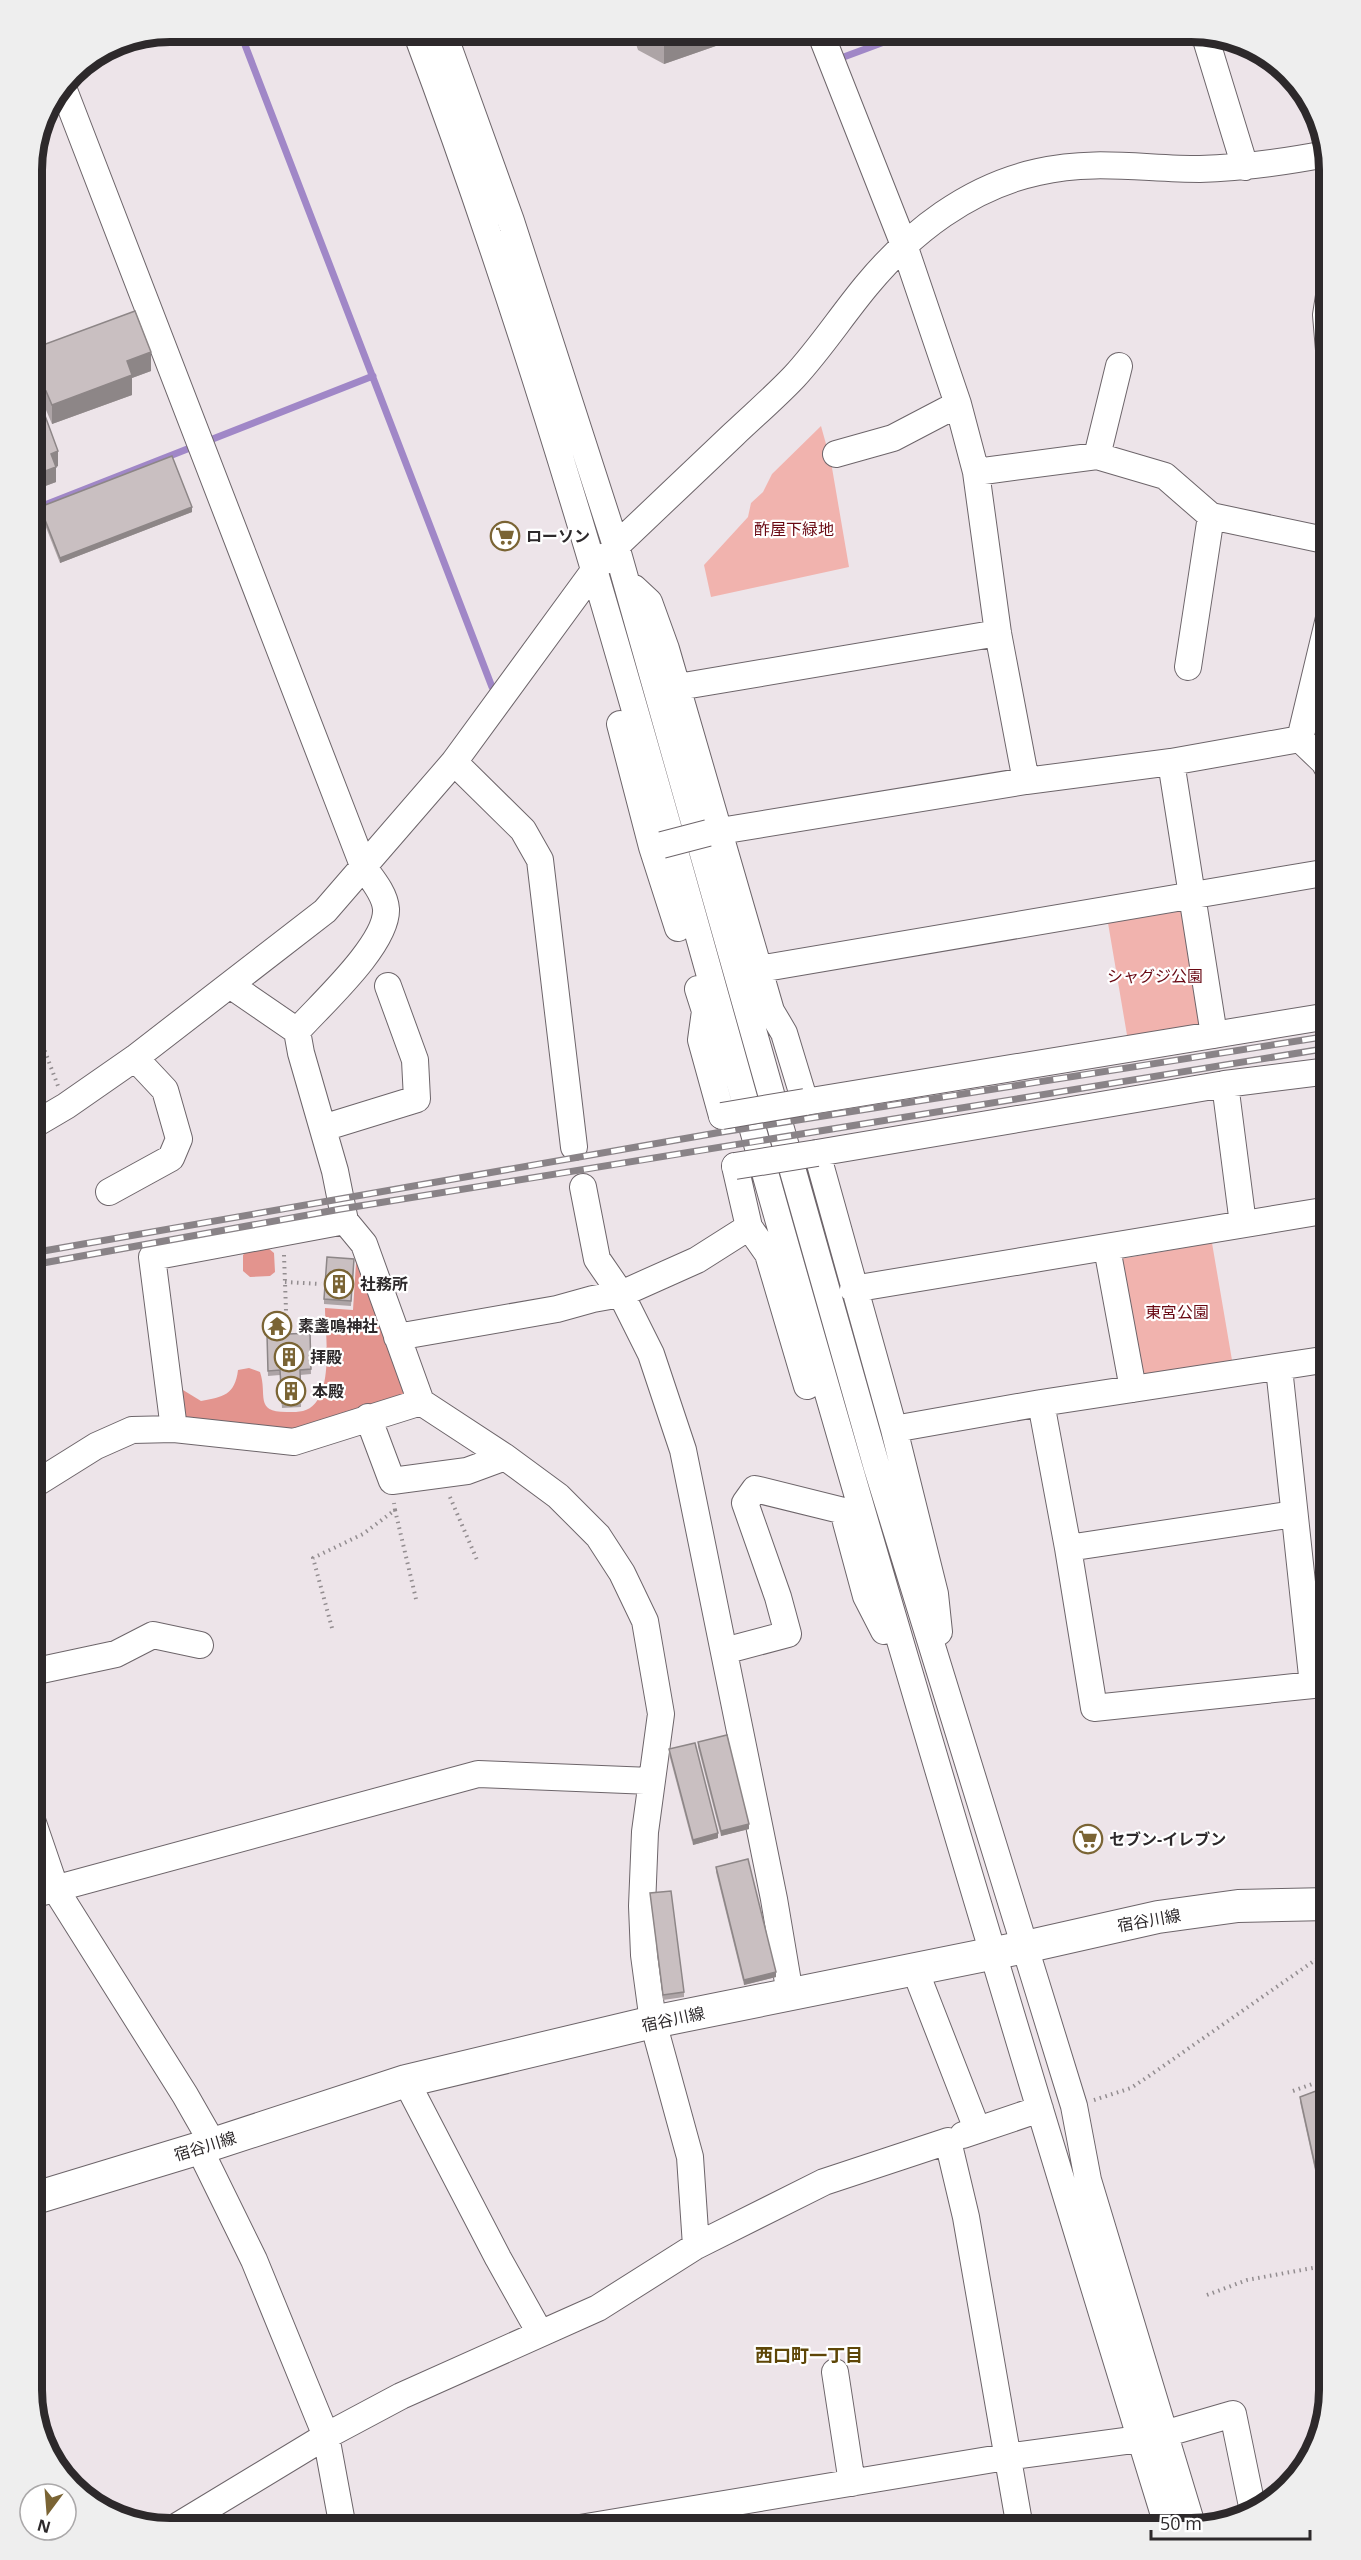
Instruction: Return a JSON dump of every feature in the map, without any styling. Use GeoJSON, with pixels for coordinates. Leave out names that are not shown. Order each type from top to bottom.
{"type":"FeatureCollection","features":[{"type":"Feature","properties":{"kind":"main road","name":"宿谷川線"},"geometry":{"type":"LineString","coordinates":[[42,2196],[206,2146],[405,2081],[653,2022],[915,1970],[1158,1917],[1238,1906],[1319,1904]]}},
{"type":"Feature","properties":{"kind":"street"},"geometry":{"type":"LineString","coordinates":[[420,42],[511,300],[601,597],[909,1679],[1040,2109],[1152,2437],[1188,2518]]}},
{"type":"Feature","properties":{"kind":"street"},"geometry":{"type":"LineString","coordinates":[[447,42],[511,221],[616,546],[873,1457],[1074,2106],[1088,2180],[1152,2437],[1166,2518]]}},
{"type":"Feature","properties":{"kind":"street"},"geometry":{"type":"LineString","coordinates":[[824,42],[903,245],[958,404],[976,472],[998,633],[1026,781]]}},
{"type":"Feature","properties":{"kind":"street"},"geometry":{"type":"LineString","coordinates":[[1207,43],[1245,167]]}},
{"type":"Feature","properties":{"kind":"street"},"geometry":{"type":"LineString","coordinates":[[67,94],[364,868],[385,903],[387,911],[382,928],[366,955],[297,1031]]}},
{"type":"Feature","properties":{"kind":"street"},"geometry":{"type":"LineString","coordinates":[[42,1120],[135,1058],[325,911],[454,762],[593,572],[616,546],[794,378],[868,284],[903,245],[933,221],[973,196],[1005,181],[1037,172],[1106,164],[1153,168],[1245,167],[1277,164],[1318,156]]}},
{"type":"Feature","properties":{"kind":"street"},"geometry":{"type":"LineString","coordinates":[[1096,456],[1119,366]]}},
{"type":"Feature","properties":{"kind":"street"},"geometry":{"type":"LineString","coordinates":[[836,454],[892,438],[958,404]]}},
{"type":"Feature","properties":{"kind":"street"},"geometry":{"type":"LineString","coordinates":[[976,472],[1096,456],[1165,476],[1211,516],[1319,539]]}},
{"type":"Feature","properties":{"kind":"street"},"geometry":{"type":"LineString","coordinates":[[1188,667],[1211,516]]}},
{"type":"Feature","properties":{"kind":"street"},"geometry":{"type":"LineString","coordinates":[[625,580],[649,602],[678,687],[714,832],[771,1011],[784,1033],[805,1102]]}},
{"type":"Feature","properties":{"kind":"street"},"geometry":{"type":"LineString","coordinates":[[601,597],[596,630],[705,1011],[701,1040],[722,1116],[1319,1018]]}},
{"type":"Feature","properties":{"kind":"street"},"geometry":{"type":"LineString","coordinates":[[678,687],[998,633]]}},
{"type":"Feature","properties":{"kind":"street"},"geometry":{"type":"LineString","coordinates":[[1300,739],[1319,660]]}},
{"type":"Feature","properties":{"kind":"street"},"geometry":{"type":"LineString","coordinates":[[657,846],[714,832],[1026,781],[1171,762],[1300,739]]}},
{"type":"Feature","properties":{"kind":"street"},"geometry":{"type":"LineString","coordinates":[[1300,739],[1319,757]]}},
{"type":"Feature","properties":{"kind":"street"},"geometry":{"type":"LineString","coordinates":[[454,762],[523,830],[540,860],[574,1147]]}},
{"type":"Feature","properties":{"kind":"street"},"geometry":{"type":"LineString","coordinates":[[1171,762],[1214,1035]]}},
{"type":"Feature","properties":{"kind":"street"},"geometry":{"type":"LineString","coordinates":[[759,969],[1319,875]]}},
{"type":"Feature","properties":{"kind":"street"},"geometry":{"type":"LineString","coordinates":[[230,985],[297,1031],[301,1053],[335,1171],[345,1221],[364,1244],[421,1402],[505,1457],[558,1497],[598,1536],[622,1573],[645,1621],[661,1714],[645,1832],[642,1906],[644,1955],[653,2022],[690,2157],[696,2246]]}},
{"type":"Feature","properties":{"kind":"street"},"geometry":{"type":"LineString","coordinates":[[323,1128],[417,1099],[415,1060],[388,986]]}},
{"type":"Feature","properties":{"kind":"street"},"geometry":{"type":"LineString","coordinates":[[109,1192],[171,1158],[179,1139],[165,1090],[135,1058]]}},
{"type":"Feature","properties":{"kind":"street"},"geometry":{"type":"LineString","coordinates":[[909,1679],[866,1596],[844,1511],[768,1254],[749,1227],[735,1166],[1225,1084],[1319,1072]]}},
{"type":"Feature","properties":{"kind":"street"},"geometry":{"type":"LineString","coordinates":[[1225,1084],[1243,1224]]}},
{"type":"Feature","properties":{"kind":"street"},"geometry":{"type":"LineString","coordinates":[[817,1153],[853,1289],[894,1429],[935,1594],[941,1675]]}},
{"type":"Feature","properties":{"kind":"street"},"geometry":{"type":"LineString","coordinates":[[583,1187],[597,1259],[621,1294],[651,1354],[683,1450],[774,1899],[790,1994]]}},
{"type":"Feature","properties":{"kind":"street"},"geometry":{"type":"LineString","coordinates":[[853,1289],[1319,1212]]}},
{"type":"Feature","properties":{"kind":"street"},"geometry":{"type":"LineString","coordinates":[[174,1429],[153,1257],[345,1221]]}},
{"type":"Feature","properties":{"kind":"street"},"geometry":{"type":"LineString","coordinates":[[397,1337],[557,1309],[621,1294],[697,1260],[749,1227]]}},
{"type":"Feature","properties":{"kind":"street"},"geometry":{"type":"LineString","coordinates":[[1107,1248],[1133,1389]]}},
{"type":"Feature","properties":{"kind":"street"},"geometry":{"type":"LineString","coordinates":[[894,1429],[1041,1403],[1319,1361]]}},
{"type":"Feature","properties":{"kind":"street"},"geometry":{"type":"LineString","coordinates":[[1279,1368],[1294,1514],[1319,1673]]}},
{"type":"Feature","properties":{"kind":"street"},"geometry":{"type":"LineString","coordinates":[[42,1480],[115,1436],[132,1430],[174,1429],[294,1442],[421,1402]]}},
{"type":"Feature","properties":{"kind":"street"},"geometry":{"type":"LineString","coordinates":[[1041,1403],[1094,1708],[1319,1686]]}},
{"type":"Feature","properties":{"kind":"street"},"geometry":{"type":"LineString","coordinates":[[368,1417],[392,1481],[467,1471],[505,1457]]}},
{"type":"Feature","properties":{"kind":"street"},"geometry":{"type":"LineString","coordinates":[[724,1651],[788,1634],[778,1597],[745,1503],[755,1489],[844,1511]]}},
{"type":"Feature","properties":{"kind":"street"},"geometry":{"type":"LineString","coordinates":[[1068,1548],[1294,1514]]}},
{"type":"Feature","properties":{"kind":"street"},"geometry":{"type":"LineString","coordinates":[[42,1670],[116,1653],[153,1635],[200,1645]]}},
{"type":"Feature","properties":{"kind":"street"},"geometry":{"type":"LineString","coordinates":[[341,2518],[326,2436],[185,2095],[44,1893],[478,1774],[651,1781]]}},
{"type":"Feature","properties":{"kind":"street"},"geometry":{"type":"LineString","coordinates":[[915,1970],[977,2129]]}},
{"type":"Feature","properties":{"kind":"street"},"geometry":{"type":"LineString","coordinates":[[405,2081],[540,2333]]}},
{"type":"Feature","properties":{"kind":"street"},"geometry":{"type":"LineString","coordinates":[[191,2518],[326,2436],[401,2396],[597,2308],[696,2246],[824,2182],[1040,2109]]}},
{"type":"Feature","properties":{"kind":"street"},"geometry":{"type":"LineString","coordinates":[[948,2140],[966,2217],[1018,2518]]}},
{"type":"Feature","properties":{"kind":"street"},"geometry":{"type":"LineString","coordinates":[[835,2372],[852,2483]]}},
{"type":"Feature","properties":{"kind":"street"},"geometry":{"type":"LineString","coordinates":[[640,2518],[1006,2457],[1152,2437],[1233,2414],[1251,2503]]}},
{"type":"Feature","properties":{"kind":"path"},"geometry":{"type":"LineString","coordinates":[[42,1043],[66,1106]]}},
{"type":"Feature","properties":{"kind":"path"},"geometry":{"type":"LineString","coordinates":[[284,1250],[287,1339]]}},
{"type":"Feature","properties":{"kind":"path"},"geometry":{"type":"LineString","coordinates":[[285,1282],[321,1284]]}},
{"type":"Feature","properties":{"kind":"path"},"geometry":{"type":"LineString","coordinates":[[441,1473],[477,1560]]}},
{"type":"Feature","properties":{"kind":"path"},"geometry":{"type":"LineString","coordinates":[[392,1481],[395,1510],[416,1599]]}},
{"type":"Feature","properties":{"kind":"path"},"geometry":{"type":"LineString","coordinates":[[332,1628],[313,1558],[363,1534],[395,1510]]}},
{"type":"Feature","properties":{"kind":"path"},"geometry":{"type":"LineString","coordinates":[[1074,2106],[1131,2088],[1319,1957]]}},
{"type":"Feature","properties":{"kind":"path"},"geometry":{"type":"LineString","coordinates":[[1293,2091],[1319,2082]]}},
{"type":"Feature","properties":{"kind":"path"},"geometry":{"type":"LineString","coordinates":[[1207,2295],[1247,2280],[1319,2267]]}},
{"type":"Feature","properties":{"kind":"green space","name":"酢屋下緑地"},"geometry":{"type":"Polygon","coordinates":[[[821,426],[831,462],[849,567],[711,597],[704,565],[748,517],[751,503],[763,492],[772,474],[821,426]]]}},
{"type":"Feature","properties":{"kind":"green space","name":"シャグジ公園"},"geometry":{"type":"Polygon","coordinates":[[[1182,911],[1202,1029],[1128,1041],[1108,923],[1182,911]]]}},
{"type":"Feature","properties":{"kind":"green space","name":"東宮公園"},"geometry":{"type":"Polygon","coordinates":[[[1212,1243],[1233,1366],[1141,1382],[1120,1259],[1212,1243]]]}},
{"type":"Feature","properties":{"kind":"shaded area"},"geometry":{"type":"Polygon","coordinates":[[[352,1244],[410,1392],[290,1435],[185,1423],[177,1394],[183,1390],[201,1401],[222,1396],[231,1390],[238,1370],[249,1368],[260,1372],[264,1401],[270,1409],[278,1412],[300,1412],[313,1405],[320,1395],[326,1366],[325,1308],[353,1310],[356,1263],[352,1244]]]}},
{"type":"Feature","properties":{"kind":"shaded area"},"geometry":{"type":"Polygon","coordinates":[[[268,1248],[274,1253],[275,1272],[270,1276],[250,1277],[243,1271],[243,1255],[248,1250],[268,1248]]]}},
{"type":"Feature","properties":{"kind":"building"},"geometry":{"type":"Polygon","coordinates":[[[135,311],[151,352],[127,361],[132,375],[52,405],[46,391],[42,392],[42,345],[135,311]]]}},
{"type":"Feature","properties":{"kind":"building"},"geometry":{"type":"Polygon","coordinates":[[[42,407],[58,451],[51,454],[56,467],[42,472],[42,407]]]}},
{"type":"Feature","properties":{"kind":"building"},"geometry":{"type":"Polygon","coordinates":[[[172,456],[192,507],[60,558],[42,512],[42,506],[172,456]]]}},
{"type":"Feature","properties":{"kind":"building","name":"社務所"},"geometry":{"type":"Polygon","coordinates":[[[327,1257],[354,1259],[351,1301],[324,1299],[327,1257]]]}},
{"type":"Feature","properties":{"kind":"building","name":"拝殿"},"geometry":{"type":"Polygon","coordinates":[[[310,1333],[311,1369],[300,1370],[301,1402],[282,1403],[280,1370],[268,1371],[267,1335],[310,1333]]]}},
{"type":"Feature","properties":{"kind":"building"},"geometry":{"type":"Polygon","coordinates":[[[727,1735],[749,1824],[721,1831],[698,1742],[727,1735]]]}},
{"type":"Feature","properties":{"kind":"building"},"geometry":{"type":"Polygon","coordinates":[[[695,1743],[718,1833],[693,1840],[669,1749],[695,1743]]]}},
{"type":"Feature","properties":{"kind":"building"},"geometry":{"type":"Polygon","coordinates":[[[748,1859],[776,1972],[744,1980],[716,1867],[748,1859]]]}},
{"type":"Feature","properties":{"kind":"building"},"geometry":{"type":"Polygon","coordinates":[[[671,1891],[684,1992],[663,1995],[650,1893],[671,1891]]]}},
{"type":"Feature","properties":{"kind":"building"},"geometry":{"type":"Polygon","coordinates":[[[1319,2090],[1319,2183],[1300,2097],[1319,2090]]]}},
{"type":"Feature","properties":{"kind":"waterway"},"geometry":{"type":"LineString","coordinates":[[244,42],[492,687]]}},
{"type":"Feature","properties":{"kind":"waterway"},"geometry":{"type":"LineString","coordinates":[[841,58],[884,42]]}},
{"type":"Feature","properties":{"kind":"waterway"},"geometry":{"type":"LineString","coordinates":[[205,442],[373,376]]}},
{"type":"Feature","properties":{"kind":"waterway"},"geometry":{"type":"LineString","coordinates":[[42,506],[195,446]]}},
{"type":"Feature","properties":{"kind":"railway"},"geometry":{"type":"LineString","coordinates":[[42,1251],[722,1132],[1319,1038]]}},
{"type":"Feature","properties":{"kind":"railway"},"geometry":{"type":"LineString","coordinates":[[42,1263],[341,1209],[1319,1050]]}},
{"type":"Feature","properties":{"kind":"place","name":"ローソン"},"geometry":{"type":"Point","coordinates":[505,536]}},
{"type":"Feature","properties":{"kind":"place","name":"社務所"},"geometry":{"type":"Point","coordinates":[339,1284]}},
{"type":"Feature","properties":{"kind":"place","name":"素盞鳴神社"},"geometry":{"type":"Point","coordinates":[277,1326]}},
{"type":"Feature","properties":{"kind":"place","name":"拝殿"},"geometry":{"type":"Point","coordinates":[289,1357]}},
{"type":"Feature","properties":{"kind":"place","name":"本殿"},"geometry":{"type":"Point","coordinates":[291,1391]}},
{"type":"Feature","properties":{"kind":"place","name":"セブン-イレブン"},"geometry":{"type":"Point","coordinates":[1088,1839]}},
{"type":"Feature","properties":{"kind":"district","name":"西口町一丁目"},"geometry":{"type":"Point","coordinates":[809,2355]}}]}
